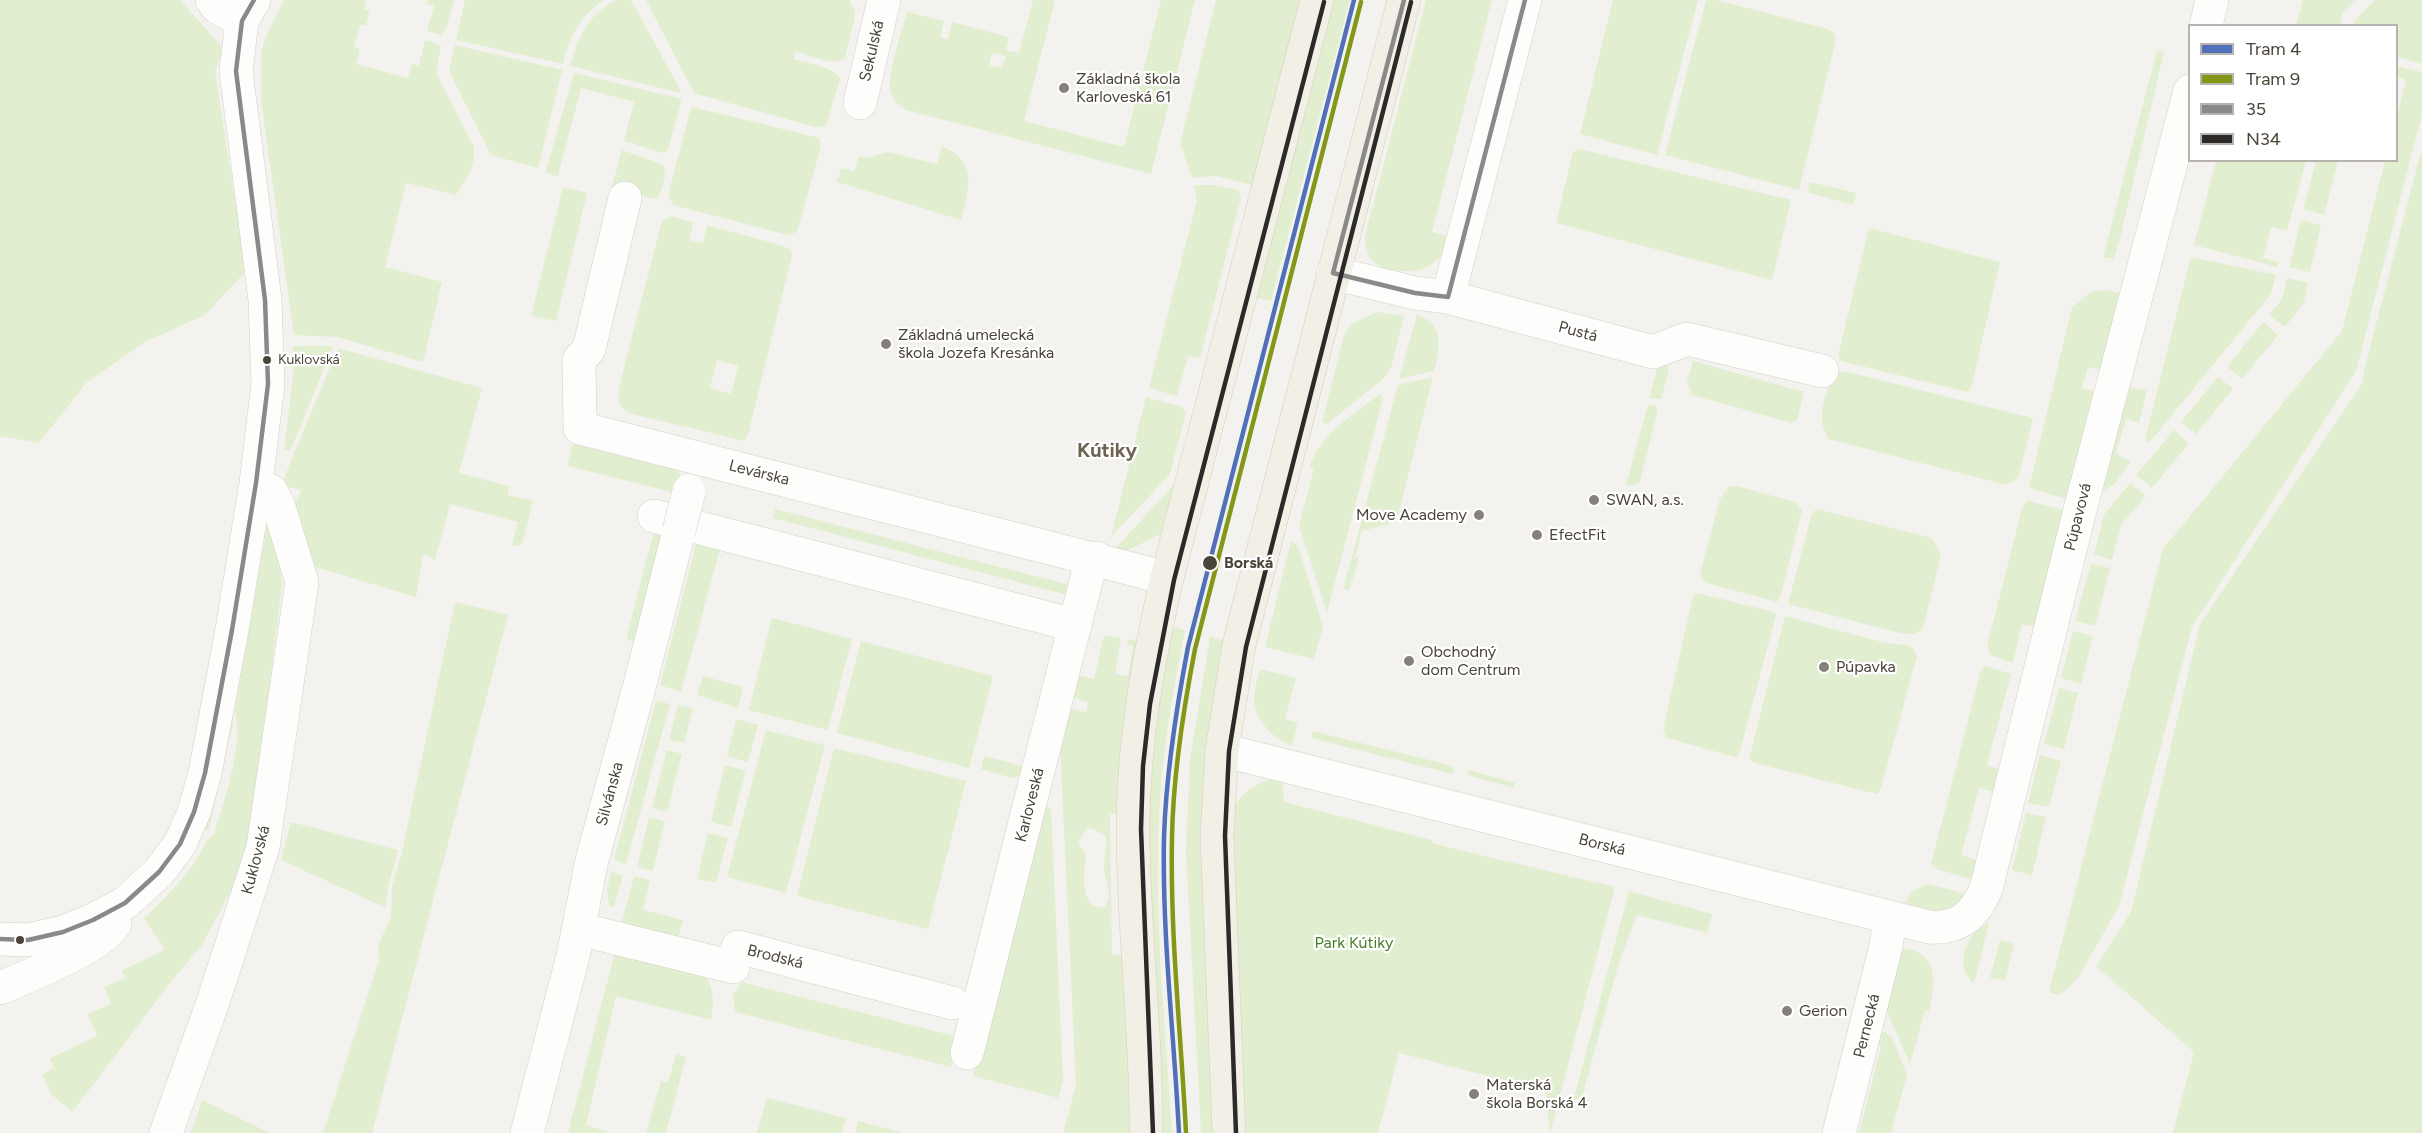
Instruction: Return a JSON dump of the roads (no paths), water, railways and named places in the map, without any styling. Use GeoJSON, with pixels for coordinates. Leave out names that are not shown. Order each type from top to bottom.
{"type":"FeatureCollection","features":[{"type":"Feature","properties":{"kind":"main road"},"geometry":{"type":"LineString","coordinates":[[1146,1133],[1133,828],[1137,737],[1150,653],[1167,578],[1317,0]]}},
{"type":"Feature","properties":{"kind":"main road"},"geometry":{"type":"LineString","coordinates":[[1229,1133],[1217,836],[1222,750],[1239,645],[1404,0]]}},
{"type":"Feature","properties":{"kind":"street"},"geometry":{"type":"LineString","coordinates":[[0,939],[28,940],[63,932],[93,920],[125,903],[159,872],[180,844],[194,812],[205,773],[256,483],[268,384],[265,300],[236,71],[248,11],[218,7],[212,0]]}},
{"type":"Feature","properties":{"kind":"street","name":"Sekulská"},"geometry":{"type":"LineString","coordinates":[[860,103],[884,0]]}},
{"type":"Feature","properties":{"kind":"street"},"geometry":{"type":"LineString","coordinates":[[1448,297],[1525,0]]}},
{"type":"Feature","properties":{"kind":"street"},"geometry":{"type":"LineString","coordinates":[[2206,24],[2212,0]]}},
{"type":"Feature","properties":{"kind":"street","name":"Púpavová"},"geometry":{"type":"LineString","coordinates":[[1946,928],[1970,915],[1986,890],[2080,510],[2188,99]]}},
{"type":"Feature","properties":{"kind":"street","name":"Levárska"},"geometry":{"type":"LineString","coordinates":[[625,198],[589,349],[579,360],[580,428],[1167,578]]}},
{"type":"Feature","properties":{"kind":"street","name":"Pustá"},"geometry":{"type":"LineString","coordinates":[[1333,273],[1415,293],[1448,297],[1653,352],[1687,339],[1822,371]]}},
{"type":"Feature","properties":{"kind":"street","name":"Silvánska"},"geometry":{"type":"LineString","coordinates":[[527,1133],[579,929],[592,860],[639,688],[666,523],[689,491],[698,457]]}},
{"type":"Feature","properties":{"kind":"street","name":"Kuklovská"},"geometry":{"type":"LineString","coordinates":[[166,1133],[213,1002],[263,846],[302,582],[279,507],[271,491],[256,483]]}},
{"type":"Feature","properties":{"kind":"street"},"geometry":{"type":"LineString","coordinates":[[666,523],[732,534],[1074,625]]}},
{"type":"Feature","properties":{"kind":"street","name":"Karloveská"},"geometry":{"type":"LineString","coordinates":[[967,1053],[1074,625],[1089,569],[1096,558]]}},
{"type":"Feature","properties":{"kind":"street","name":"Borská"},"geometry":{"type":"LineString","coordinates":[[1222,750],[1429,800],[1890,918],[1929,927],[1946,928]]}},
{"type":"Feature","properties":{"kind":"street"},"geometry":{"type":"LineString","coordinates":[[0,988],[32,975],[101,939],[112,928],[125,903]]}},
{"type":"Feature","properties":{"kind":"street","name":"Pernecká"},"geometry":{"type":"LineString","coordinates":[[1839,1133],[1886,946],[1890,918]]}},
{"type":"Feature","properties":{"kind":"street","name":"Brodská"},"geometry":{"type":"LineString","coordinates":[[579,929],[734,967],[738,947],[952,1003]]}},
{"type":"Feature","properties":{"kind":"tram line","name":"4"},"geometry":{"type":"LineString","coordinates":[[1179,1133],[1164,874],[1167,789],[1176,718],[1188,647],[1354,0]]}},
{"type":"Feature","properties":{"kind":"tram line","name":"9"},"geometry":{"type":"LineString","coordinates":[[1186,1133],[1174,948],[1172,875],[1174,790],[1183,719],[1195,649],[1361,2]]}},
{"type":"Feature","properties":{"kind":"place","name":"Základná škola Karloveská 61"},"geometry":{"type":"Point","coordinates":[1064,88]}},
{"type":"Feature","properties":{"kind":"place","name":"Základná umelecká škola Jozefa Kresánka"},"geometry":{"type":"Point","coordinates":[886,344]}},
{"type":"Feature","properties":{"kind":"place","name":"Kuklovská"},"geometry":{"type":"Point","coordinates":[267,360]}},
{"type":"Feature","properties":{"kind":"place","name":"SWAN, a.s."},"geometry":{"type":"Point","coordinates":[1594,500]}},
{"type":"Feature","properties":{"kind":"place","name":"Move Academy"},"geometry":{"type":"Point","coordinates":[1479,515]}},
{"type":"Feature","properties":{"kind":"place","name":"EfectFit"},"geometry":{"type":"Point","coordinates":[1537,535]}},
{"type":"Feature","properties":{"kind":"place","name":"Borská"},"geometry":{"type":"Point","coordinates":[1210,563]}},
{"type":"Feature","properties":{"kind":"place","name":"Obchodný dom Centrum"},"geometry":{"type":"Point","coordinates":[1409,661]}},
{"type":"Feature","properties":{"kind":"place","name":"Púpavka"},"geometry":{"type":"Point","coordinates":[1824,667]}},
{"type":"Feature","properties":{"kind":"place","name":"Gerion"},"geometry":{"type":"Point","coordinates":[1787,1011]}},
{"type":"Feature","properties":{"kind":"place","name":"Materská škola Borská 4"},"geometry":{"type":"Point","coordinates":[1474,1094]}},
{"type":"Feature","properties":{"kind":"district","name":"Kútiky"},"geometry":{"type":"Point","coordinates":[1107,451]}},
{"type":"Feature","properties":{"kind":"park label","name":"Park Kútiky"},"geometry":{"type":"Point","coordinates":[1354,943]}}]}
